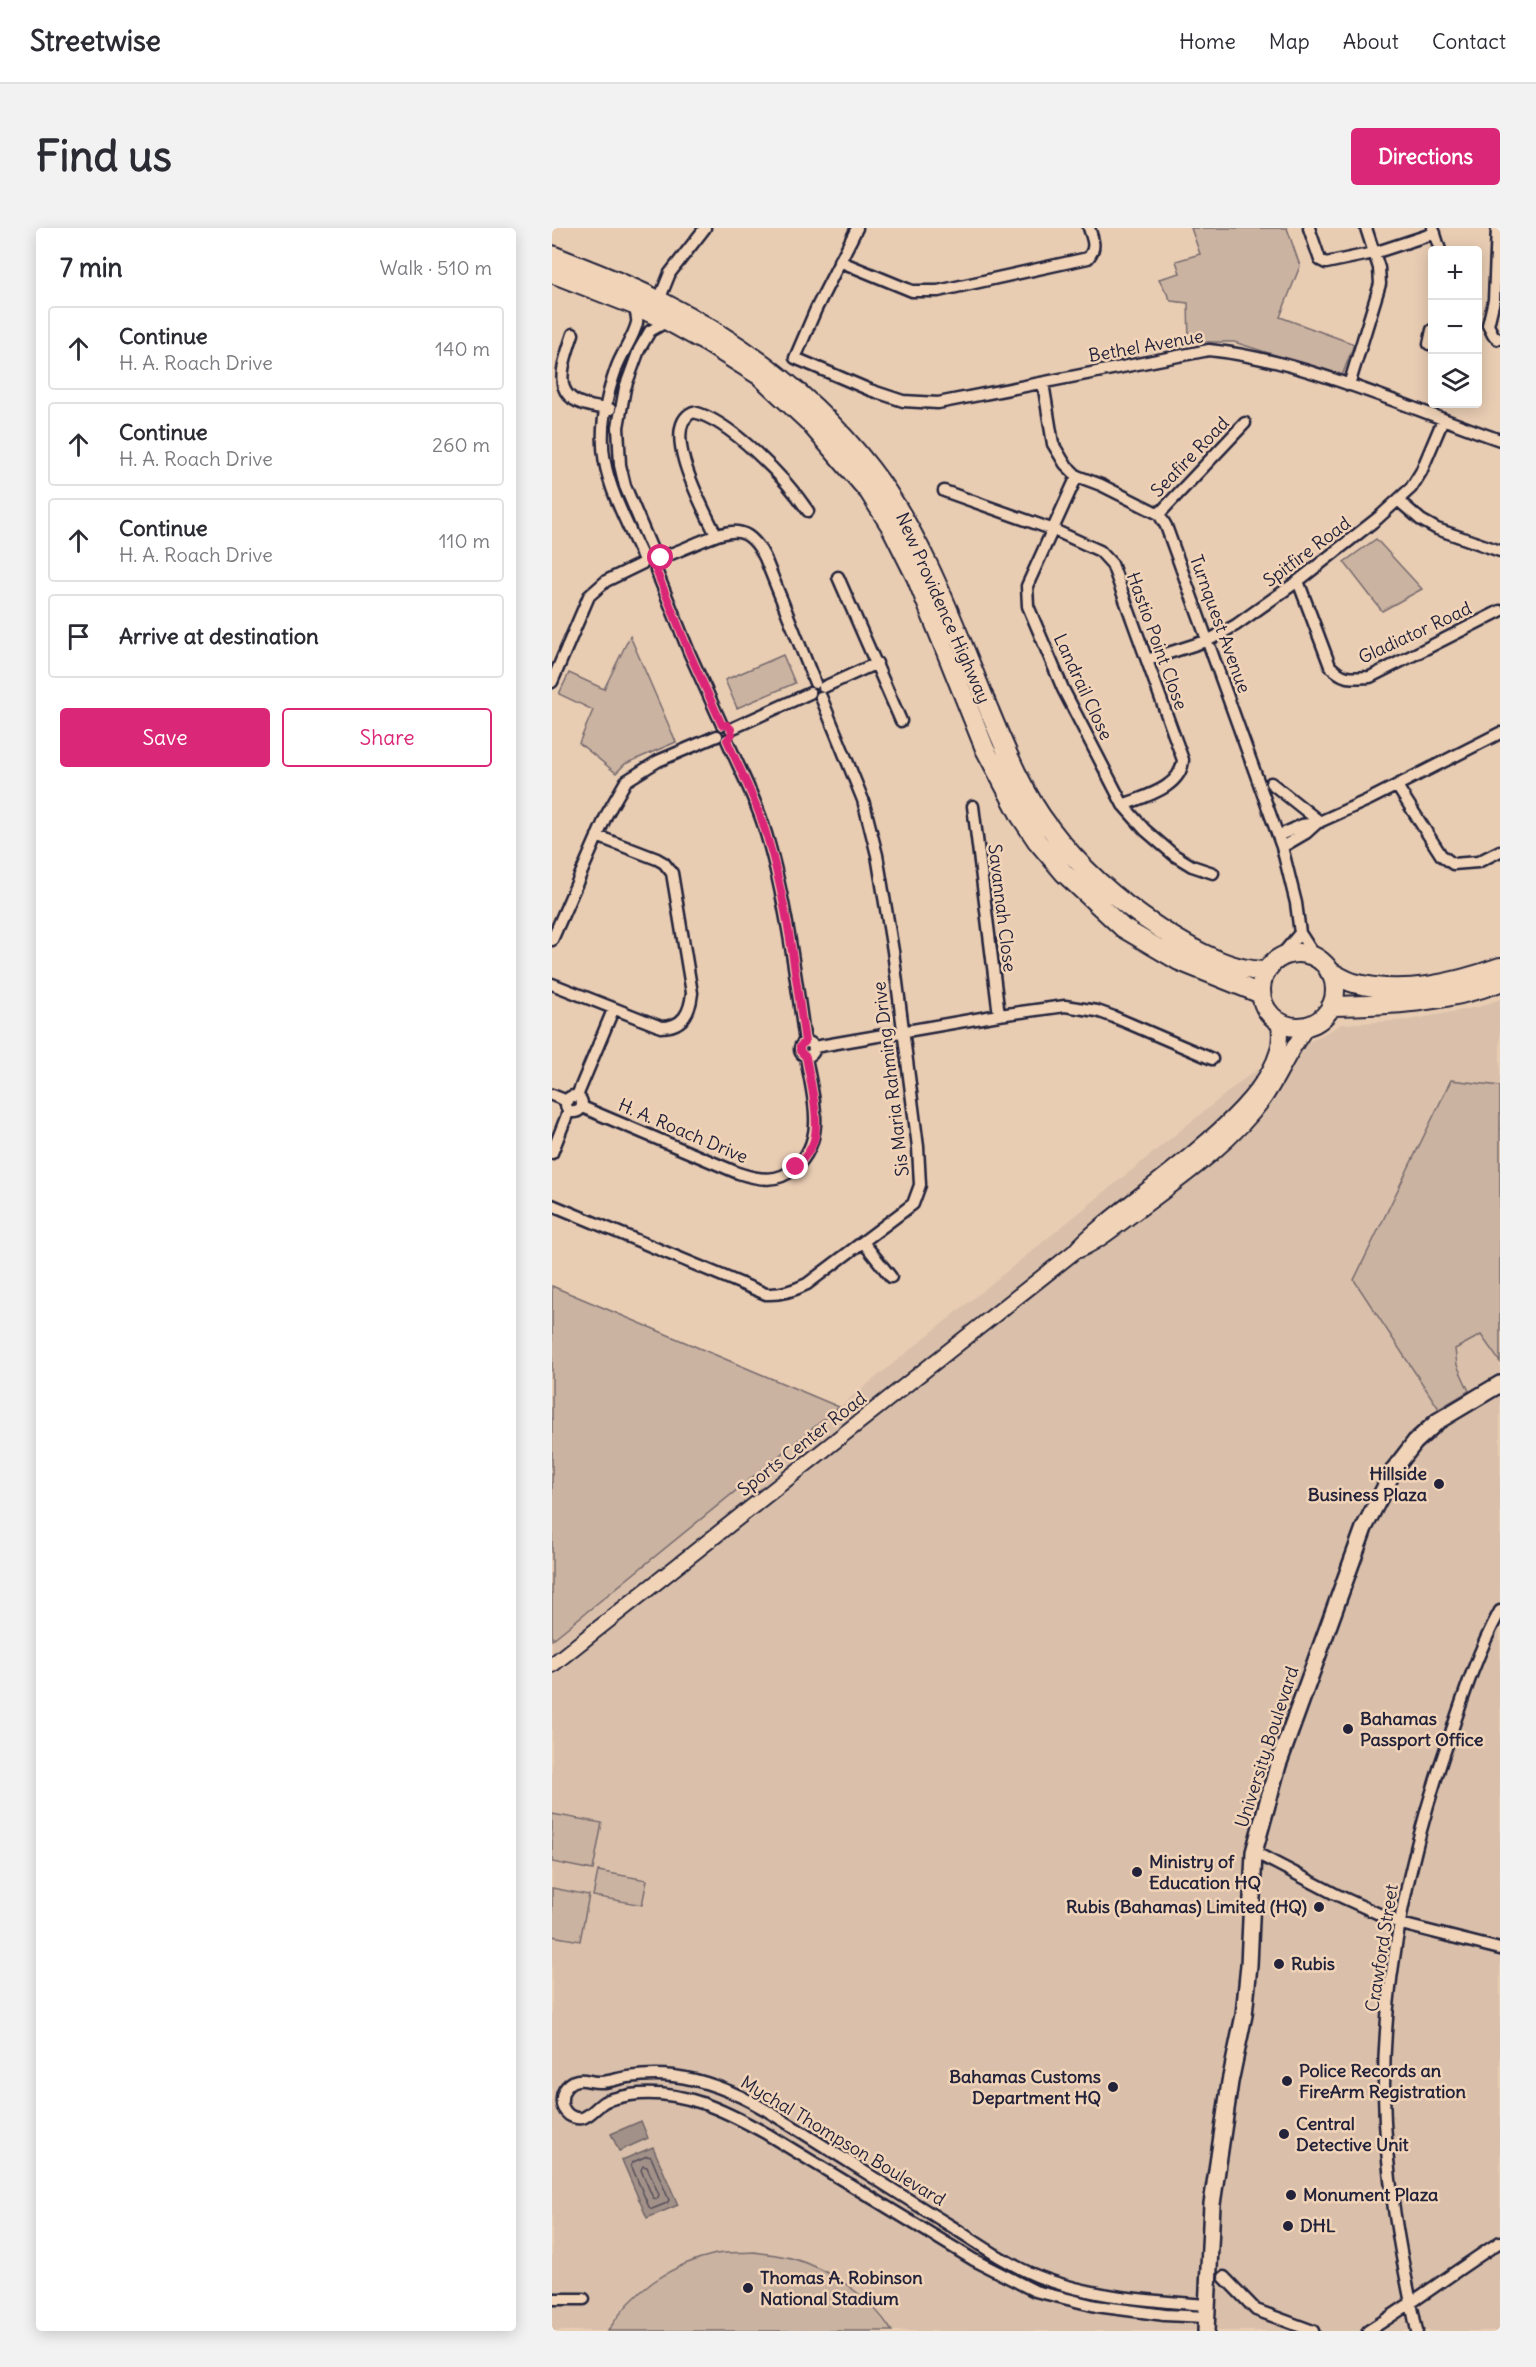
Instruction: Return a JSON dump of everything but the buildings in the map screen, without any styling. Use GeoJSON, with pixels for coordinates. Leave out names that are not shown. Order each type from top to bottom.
{"type":"FeatureCollection","features":[{"type":"Feature","properties":{"kind":"highway","name":"New Providence Highway"},"geometry":{"type":"LineString","coordinates":[[552,255],[659,300],[718,333],[778,373],[835,427],[878,479],[902,516],[921,553],[1002,741],[1028,794],[1049,827],[1073,856],[1121,903],[1169,935],[1204,954],[1247,970],[1272,965]]}},
{"type":"Feature","properties":{"kind":"highway","name":"New Providence Highway"},"geometry":{"type":"LineString","coordinates":[[552,273],[668,321],[760,376],[826,439],[869,492],[891,527],[916,576],[985,749],[1021,817],[1064,873],[1115,921],[1146,944],[1201,972],[1261,994]]}},
{"type":"Feature","properties":{"kind":"highway"},"geometry":{"type":"LineString","coordinates":[[1323,965],[1335,990],[1331,1006],[1321,1019],[1308,1026],[1293,1027],[1278,1022],[1266,1011],[1261,994],[1262,981],[1272,965],[1298,953],[1323,965],[1353,983],[1396,987],[1419,986],[1467,978],[1500,967]]}},
{"type":"Feature","properties":{"kind":"highway"},"geometry":{"type":"LineString","coordinates":[[1331,1006],[1432,1001],[1500,982]]}},
{"type":"Feature","properties":{"kind":"main road","name":"Sports Center Road"},"geometry":{"type":"LineString","coordinates":[[552,1665],[1074,1251],[1087,1236],[1234,1117],[1260,1085],[1273,1062],[1280,1039],[1278,1022]]}},
{"type":"Feature","properties":{"kind":"main road","name":"Sports Center Road"},"geometry":{"type":"LineString","coordinates":[[1074,1251],[1092,1245],[1223,1143],[1263,1100],[1308,1026]]}},
{"type":"Feature","properties":{"kind":"main road","name":"University Boulevard"},"geometry":{"type":"LineString","coordinates":[[1206,2318],[1212,2204],[1246,1996],[1254,1852],[1278,1765],[1364,1528],[1395,1468],[1415,1442],[1438,1421],[1500,1384]]}},
{"type":"Feature","properties":{"kind":"street"},"geometry":{"type":"LineString","coordinates":[[659,300],[670,273],[705,228]]}},
{"type":"Feature","properties":{"kind":"street"},"geometry":{"type":"LineString","coordinates":[[857,228],[838,261],[912,291],[938,291],[1088,258],[1095,245],[1089,228]]}},
{"type":"Feature","properties":{"kind":"street"},"geometry":{"type":"LineString","coordinates":[[1309,228],[1322,262],[1326,263],[1374,253],[1434,231],[1439,246]]}},
{"type":"Feature","properties":{"kind":"street"},"geometry":{"type":"LineString","coordinates":[[1349,385],[1380,284],[1379,268],[1366,228]]}},
{"type":"Feature","properties":{"kind":"street"},"geometry":{"type":"LineString","coordinates":[[1497,228],[1494,300],[1488,326],[1498,339]]}},
{"type":"Feature","properties":{"kind":"street","name":"Bethel Avenue"},"geometry":{"type":"LineString","coordinates":[[838,261],[795,358],[870,390],[903,401],[938,403],[1209,350],[1243,354],[1349,385],[1500,440]]}},
{"type":"Feature","properties":{"kind":"street"},"geometry":{"type":"LineString","coordinates":[[634,305],[637,322],[618,362],[605,408],[602,436],[606,473],[648,570],[656,570],[661,565],[622,475],[618,445],[620,410],[625,388],[639,350],[650,330],[668,321]]}},
{"type":"Feature","properties":{"kind":"street"},"geometry":{"type":"LineString","coordinates":[[573,334],[561,370],[562,385],[566,392],[578,402],[590,407],[620,410]]}},
{"type":"Feature","properties":{"kind":"street"},"geometry":{"type":"LineString","coordinates":[[1043,383],[1053,444],[1065,464],[1077,476],[1119,493],[1159,514]]}},
{"type":"Feature","properties":{"kind":"street"},"geometry":{"type":"LineString","coordinates":[[716,535],[680,445],[682,423],[685,417],[693,412],[709,417],[739,439],[788,486],[808,511]]}},
{"type":"Feature","properties":{"kind":"street","name":"Spitfire Road"},"geometry":{"type":"LineString","coordinates":[[1147,660],[1209,640],[1236,625],[1298,581],[1399,501],[1421,472],[1443,420]]}},
{"type":"Feature","properties":{"kind":"street","name":"Seafire Road"},"geometry":{"type":"LineString","coordinates":[[1159,514],[1245,423]]}},
{"type":"Feature","properties":{"kind":"street","name":"Landrail Close"},"geometry":{"type":"LineString","coordinates":[[1077,476],[1027,586],[1028,606],[1063,689],[1123,805],[1166,849],[1192,866],[1213,873]]}},
{"type":"Feature","properties":{"kind":"street","name":"Hastio Point Close"},"geometry":{"type":"LineString","coordinates":[[944,491],[1054,530],[1100,551],[1108,559],[1183,760],[1183,767],[1176,779],[1164,788],[1123,805]]}},
{"type":"Feature","properties":{"kind":"street"},"geometry":{"type":"LineString","coordinates":[[1399,501],[1421,520],[1437,529],[1500,551]]}},
{"type":"Feature","properties":{"kind":"street","name":"Turnquest Avenue"},"geometry":{"type":"LineString","coordinates":[[1159,514],[1166,526],[1209,640],[1282,847],[1296,903],[1300,933]]}},
{"type":"Feature","properties":{"kind":"street","name":"Sis Maria Rahming Drive"},"geometry":{"type":"LineString","coordinates":[[552,1205],[766,1294],[785,1293],[807,1284],[908,1209],[920,1185],[916,1127],[885,896],[871,826],[863,800],[765,558],[757,543],[749,536],[737,531],[716,535],[657,555]]}},
{"type":"Feature","properties":{"kind":"street"},"geometry":{"type":"LineString","coordinates":[[552,682],[554,670],[589,596],[606,582],[643,561],[645,555],[657,555]]}},
{"type":"Feature","properties":{"kind":"street"},"geometry":{"type":"LineString","coordinates":[[552,940],[617,793],[626,781],[658,761],[732,734],[689,652],[656,570]]}},
{"type":"Feature","properties":{"kind":"street"},"geometry":{"type":"LineString","coordinates":[[838,577],[901,721]]}},
{"type":"Feature","properties":{"kind":"street","name":"Gladiator Road"},"geometry":{"type":"LineString","coordinates":[[1298,581],[1330,666],[1341,676],[1351,678],[1370,677],[1500,611]]}},
{"type":"Feature","properties":{"kind":"street"},"geometry":{"type":"LineString","coordinates":[[727,727],[877,663]]}},
{"type":"Feature","properties":{"kind":"street"},"geometry":{"type":"LineString","coordinates":[[1278,836],[1302,825],[1318,822],[1397,786],[1500,733]]}},
{"type":"Feature","properties":{"kind":"street"},"geometry":{"type":"LineString","coordinates":[[722,738],[763,823],[771,852],[809,1044],[903,1032],[1065,1006],[1089,1009],[1114,1017],[1212,1059]]}},
{"type":"Feature","properties":{"kind":"street"},"geometry":{"type":"LineString","coordinates":[[1271,783],[1318,822]]}},
{"type":"Feature","properties":{"kind":"street"},"geometry":{"type":"LineString","coordinates":[[1397,786],[1441,855],[1453,864],[1478,862],[1500,851]]}},
{"type":"Feature","properties":{"kind":"street","name":"Savannah Close"},"geometry":{"type":"LineString","coordinates":[[973,806],[999,1015]]}},
{"type":"Feature","properties":{"kind":"street"},"geometry":{"type":"LineString","coordinates":[[1282,847],[1306,833],[1318,822]]}},
{"type":"Feature","properties":{"kind":"street"},"geometry":{"type":"LineString","coordinates":[[552,984],[661,1028],[680,1023],[689,1012],[692,993],[672,873],[664,863],[657,859],[597,836]]}},
{"type":"Feature","properties":{"kind":"street"},"geometry":{"type":"LineString","coordinates":[[1272,965],[1300,933],[1323,965]]}},
{"type":"Feature","properties":{"kind":"street"},"geometry":{"type":"LineString","coordinates":[[552,1153],[571,1102],[613,1010]]}},
{"type":"Feature","properties":{"kind":"street","name":"H. A. Roach Drive"},"geometry":{"type":"LineString","coordinates":[[571,1102],[582,1100],[582,1107],[738,1173],[761,1179],[778,1178],[786,1175],[802,1162],[814,1141],[815,1124],[806,1057],[813,1054],[809,1044]]}},
{"type":"Feature","properties":{"kind":"street"},"geometry":{"type":"LineString","coordinates":[[552,1095],[571,1102]]}},
{"type":"Feature","properties":{"kind":"street"},"geometry":{"type":"LineString","coordinates":[[863,1242],[891,1277]]}},
{"type":"Feature","properties":{"kind":"street","name":"Crawford Street"},"geometry":{"type":"LineString","coordinates":[[1417,2331],[1389,2177],[1384,2093],[1389,1995],[1412,1861],[1437,1773],[1467,1683],[1500,1611]]}},
{"type":"Feature","properties":{"kind":"street"},"geometry":{"type":"LineString","coordinates":[[1254,1852],[1335,1894],[1401,1924],[1500,1948]]}},
{"type":"Feature","properties":{"kind":"street","name":"Mychal Thompson Boulevard"},"geometry":{"type":"LineString","coordinates":[[644,2075],[674,2076],[730,2091],[766,2110],[998,2256],[1034,2274],[1096,2292],[1172,2302],[1206,2318],[1096,2306],[1035,2291],[974,2260],[724,2110],[670,2095],[634,2095],[604,2102],[589,2116],[581,2118],[571,2116],[564,2109],[563,2092],[571,2083],[580,2080],[599,2082],[644,2075]]}},
{"type":"Feature","properties":{"kind":"street"},"geometry":{"type":"LineString","coordinates":[[1368,2331],[1411,2305],[1500,2242]]}},
{"type":"Feature","properties":{"kind":"street"},"geometry":{"type":"LineString","coordinates":[[1224,2277],[1256,2310],[1312,2331]]}},
{"type":"Feature","properties":{"kind":"street"},"geometry":{"type":"LineString","coordinates":[[552,2299],[585,2299]]}},
{"type":"Feature","properties":{"kind":"shaded area"},"geometry":{"type":"Polygon","coordinates":[[[1191,228],[1287,228],[1300,266],[1280,317],[1354,344],[1342,376],[1234,342],[1189,342],[1188,303],[1171,301],[1159,279],[1180,273],[1176,261],[1200,254],[1191,228]]]}},
{"type":"Feature","properties":{"kind":"shaded area"},"geometry":{"type":"Polygon","coordinates":[[[1376,539],[1422,589],[1382,611],[1344,562],[1376,539]]]}},
{"type":"Feature","properties":{"kind":"shaded area"},"geometry":{"type":"Polygon","coordinates":[[[630,636],[676,742],[625,764],[616,773],[579,743],[593,710],[559,694],[569,673],[604,689],[630,636]]]}},
{"type":"Feature","properties":{"kind":"shaded area"},"geometry":{"type":"Polygon","coordinates":[[[783,655],[795,683],[737,708],[725,680],[783,655]]]}},
{"type":"Feature","properties":{"kind":"shaded area"},"geometry":{"type":"Polygon","coordinates":[[[1500,999],[1500,2331],[552,2331],[552,1640],[1250,1074],[1342,1024],[1409,1020],[1478,1007],[1500,999]]]}},
{"type":"Feature","properties":{"kind":"shaded area"},"geometry":{"type":"Polygon","coordinates":[[[1451,1080],[1500,1086],[1500,1362],[1481,1335],[1455,1349],[1457,1365],[1469,1391],[1439,1409],[1354,1280],[1451,1080]]]}},
{"type":"Feature","properties":{"kind":"shaded area"},"geometry":{"type":"Polygon","coordinates":[[[552,1286],[839,1407],[552,1640],[552,1286]]]}},
{"type":"Feature","properties":{"kind":"shaded area"},"geometry":{"type":"Polygon","coordinates":[[[552,1814],[602,1823],[593,1870],[552,1862],[552,1814]]]}},
{"type":"Feature","properties":{"kind":"shaded area"},"geometry":{"type":"Polygon","coordinates":[[[598,1871],[647,1880],[642,1905],[593,1896],[598,1871]]]}},
{"type":"Feature","properties":{"kind":"shaded area"},"geometry":{"type":"Polygon","coordinates":[[[552,1888],[589,1895],[580,1941],[552,1936],[552,1888]]]}},
{"type":"Feature","properties":{"kind":"shaded area","name":"Thomas A. Robinson National Stadium"},"geometry":{"type":"Polygon","coordinates":[[[754,2252],[791,2258],[834,2277],[861,2295],[892,2331],[608,2331],[641,2292],[668,2272],[716,2254],[754,2252]]]}},
{"type":"Feature","properties":{"kind":"water"},"geometry":{"type":"Polygon","coordinates":[[[641,2121],[648,2138],[619,2151],[611,2134],[641,2121]]]}},
{"type":"Feature","properties":{"kind":"water"},"geometry":{"type":"Polygon","coordinates":[[[653,2147],[678,2205],[647,2218],[622,2160],[653,2147]]]}},
{"type":"Feature","properties":{"kind":"place","name":"Hillside Business Plaza"},"geometry":{"type":"Point","coordinates":[1439,1484]}},
{"type":"Feature","properties":{"kind":"place","name":"Bahamas Passport Office"},"geometry":{"type":"Point","coordinates":[1348,1729]}},
{"type":"Feature","properties":{"kind":"place","name":"Ministry of Education HQ"},"geometry":{"type":"Point","coordinates":[1137,1872]}},
{"type":"Feature","properties":{"kind":"place","name":"Rubis (Bahamas) Limited (HQ)"},"geometry":{"type":"Point","coordinates":[1319,1907]}},
{"type":"Feature","properties":{"kind":"place","name":"Rubis"},"geometry":{"type":"Point","coordinates":[1279,1964]}},
{"type":"Feature","properties":{"kind":"place","name":"Police Records an FireArm Registration"},"geometry":{"type":"Point","coordinates":[1287,2081]}},
{"type":"Feature","properties":{"kind":"place","name":"Bahamas Customs Department HQ"},"geometry":{"type":"Point","coordinates":[1113,2087]}},
{"type":"Feature","properties":{"kind":"place","name":"Central Detective Unit"},"geometry":{"type":"Point","coordinates":[1284,2134]}},
{"type":"Feature","properties":{"kind":"place","name":"Monument Plaza"},"geometry":{"type":"Point","coordinates":[1291,2195]}},
{"type":"Feature","properties":{"kind":"place","name":"DHL"},"geometry":{"type":"Point","coordinates":[1288,2226]}},
{"type":"Feature","properties":{"kind":"place","name":"Thomas A. Robinson National Stadium"},"geometry":{"type":"Point","coordinates":[748,2288]}},
{"type":"Feature","properties":{"kind":"route"},"geometry":{"type":"LineString","coordinates":[[661,558],[661,565],[656,570],[722,725],[725,724],[731,729],[732,734],[727,740],[763,823],[771,852],[802,1021],[805,1042],[799,1048],[801,1054],[806,1057],[815,1124],[814,1141],[805,1158],[796,1167]]}}]}
